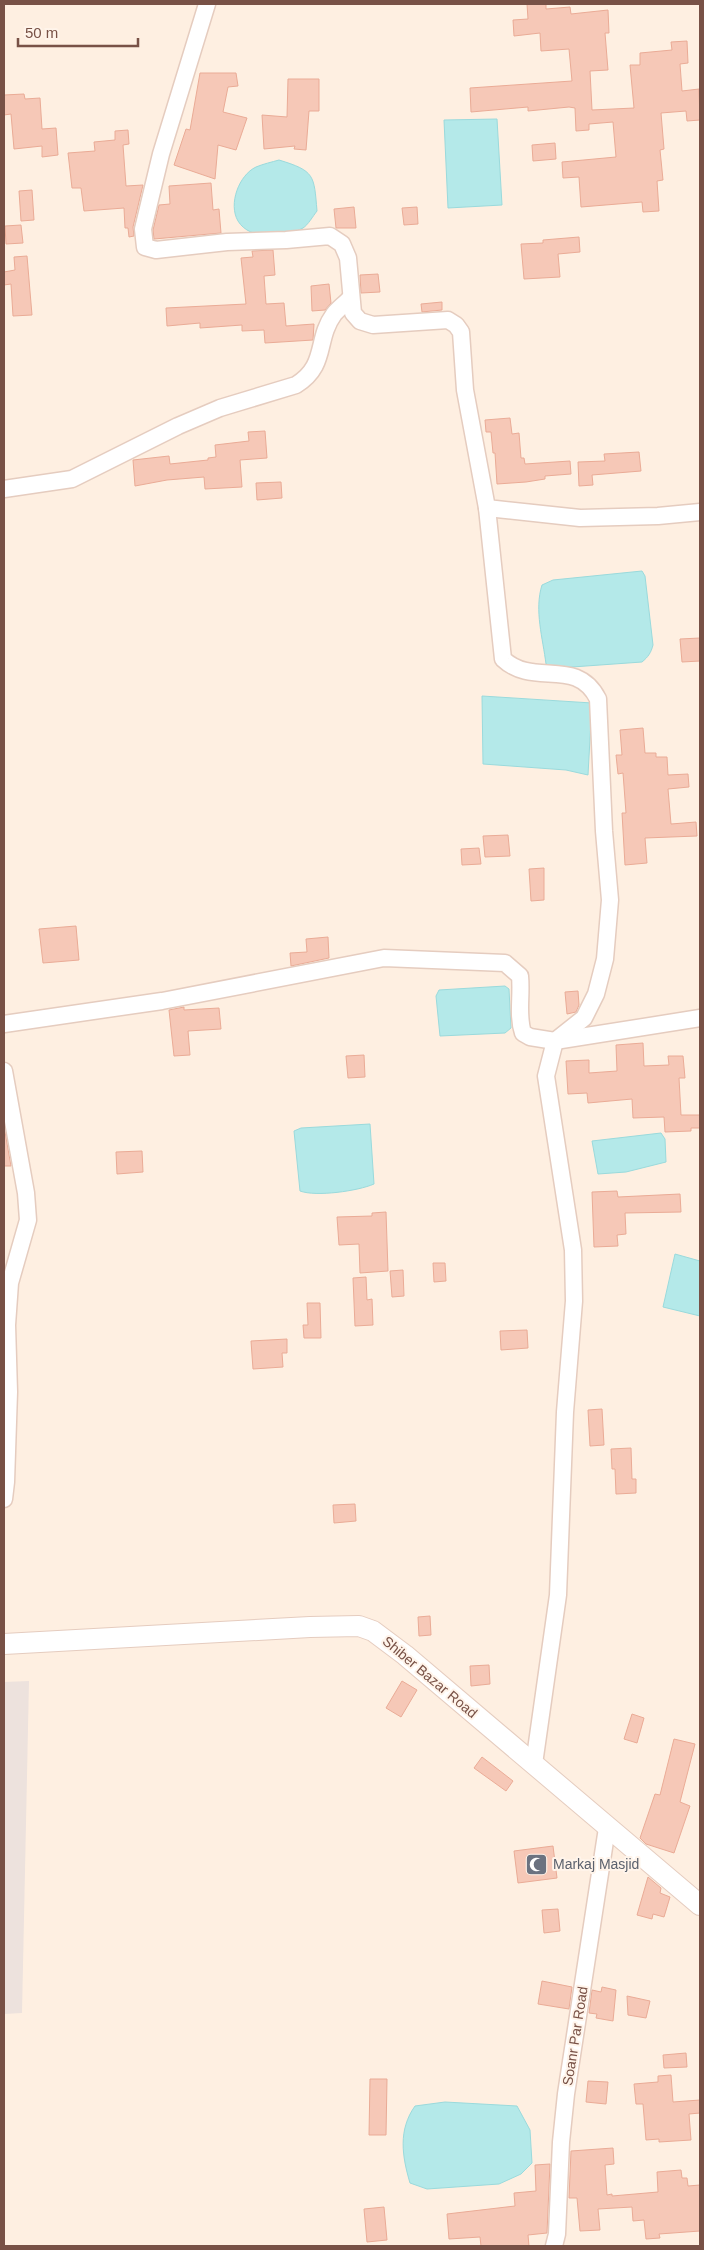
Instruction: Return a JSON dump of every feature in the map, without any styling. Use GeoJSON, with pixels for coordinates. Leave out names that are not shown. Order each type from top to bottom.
{"type":"FeatureCollection","features":[{"type":"Feature","properties":{"kind":"street"},"geometry":{"type":"LineString","coordinates":[[207,4],[161,154],[143,229],[145,247],[156,250],[227,242],[330,236],[342,244],[348,258],[353,313],[360,321],[373,325],[448,320],[456,325],[461,332],[465,390],[487,508],[503,659],[512,668],[578,677],[592,686],[598,698],[604,831],[610,900],[605,959],[596,994],[584,1018],[555,1041],[546,1076],[573,1250],[574,1301],[565,1412],[558,1595],[534,1764]]}},
{"type":"Feature","properties":{"kind":"street"},"geometry":{"type":"LineString","coordinates":[[4,488],[72,479],[178,426],[220,408],[296,385],[305,380],[315,369],[325,335],[334,315],[352,298]]}},
{"type":"Feature","properties":{"kind":"street"},"geometry":{"type":"LineString","coordinates":[[487,508],[580,518],[658,516],[700,512]]}},
{"type":"Feature","properties":{"kind":"street"},"geometry":{"type":"LineString","coordinates":[[4,1024],[162,1001],[384,958],[496,961],[505,963],[520,976],[522,996],[519,1014],[523,1033],[530,1037],[555,1041],[700,1018]]}},
{"type":"Feature","properties":{"kind":"street"},"geometry":{"type":"LineString","coordinates":[[4,1071],[26,1193],[28,1220],[10,1283],[7,1325],[9,1392],[4,1499]]}},
{"type":"Feature","properties":{"kind":"street","name":"Shiber Bazar Road"},"geometry":{"type":"LineString","coordinates":[[4,1644],[359,1626],[373,1631],[405,1655],[700,1905]]}},
{"type":"Feature","properties":{"kind":"street","name":"Soanr Par Road"},"geometry":{"type":"LineString","coordinates":[[554,2246],[557,2234],[561,2142],[566,2094],[607,1828]]}},
{"type":"Feature","properties":{"kind":"shaded area"},"geometry":{"type":"Polygon","coordinates":[[[29,1681],[22,2013],[4,2014],[4,1682],[29,1681]]]}},
{"type":"Feature","properties":{"kind":"water"},"geometry":{"type":"Polygon","coordinates":[[[497,119],[502,205],[448,208],[444,120],[497,119]]]}},
{"type":"Feature","properties":{"kind":"water"},"geometry":{"type":"Polygon","coordinates":[[[279,160],[306,171],[310,176],[315,189],[317,211],[305,227],[296,231],[278,235],[259,235],[251,232],[238,221],[234,207],[237,191],[240,183],[250,171],[256,167],[279,160]]]}},
{"type":"Feature","properties":{"kind":"water"},"geometry":{"type":"Polygon","coordinates":[[[642,571],[645,576],[653,645],[648,657],[642,662],[558,668],[546,664],[539,614],[542,585],[553,580],[642,571]]]}},
{"type":"Feature","properties":{"kind":"water"},"geometry":{"type":"Polygon","coordinates":[[[482,696],[592,703],[588,775],[566,770],[483,764],[482,696]]]}},
{"type":"Feature","properties":{"kind":"water"},"geometry":{"type":"Polygon","coordinates":[[[505,986],[509,989],[511,1028],[505,1033],[440,1036],[436,996],[439,990],[505,986]]]}},
{"type":"Feature","properties":{"kind":"water"},"geometry":{"type":"Polygon","coordinates":[[[370,1124],[374,1184],[358,1189],[337,1192],[307,1193],[300,1191],[294,1131],[301,1128],[370,1124]]]}},
{"type":"Feature","properties":{"kind":"water"},"geometry":{"type":"Polygon","coordinates":[[[661,1133],[665,1139],[666,1162],[626,1172],[598,1174],[592,1141],[661,1133]]]}},
{"type":"Feature","properties":{"kind":"water"},"geometry":{"type":"Polygon","coordinates":[[[675,1254],[700,1261],[700,1316],[663,1307],[675,1254]]]}},
{"type":"Feature","properties":{"kind":"water"},"geometry":{"type":"Polygon","coordinates":[[[445,2102],[517,2106],[530,2130],[532,2163],[521,2174],[499,2184],[427,2189],[410,2183],[403,2143],[406,2124],[415,2106],[445,2102]]]}},
{"type":"Feature","properties":{"kind":"building"},"geometry":{"type":"Polygon","coordinates":[[[527,4],[546,4],[546,9],[570,7],[571,14],[608,10],[609,33],[605,33],[608,70],[590,71],[592,110],[634,108],[630,65],[640,65],[640,53],[672,50],[671,42],[687,41],[688,63],[680,64],[682,91],[699,89],[700,120],[687,121],[686,111],[661,113],[664,149],[660,150],[663,180],[657,181],[659,211],[643,212],[642,202],[581,207],[579,177],[563,178],[562,162],[616,157],[613,122],[589,124],[589,130],[576,131],[575,108],[569,107],[528,111],[528,107],[471,112],[470,88],[572,81],[569,49],[541,51],[540,33],[514,36],[513,20],[528,19],[527,4]]]}},
{"type":"Feature","properties":{"kind":"building"},"geometry":{"type":"Polygon","coordinates":[[[200,73],[236,73],[238,86],[228,87],[223,112],[247,118],[236,150],[218,145],[215,179],[174,165],[186,129],[190,130],[200,73]]]}},
{"type":"Feature","properties":{"kind":"building"},"geometry":{"type":"Polygon","coordinates":[[[288,79],[319,79],[319,111],[309,111],[306,150],[294,149],[295,146],[264,149],[262,115],[287,117],[288,79]]]}},
{"type":"Feature","properties":{"kind":"building"},"geometry":{"type":"Polygon","coordinates":[[[24,94],[25,99],[40,98],[42,129],[56,128],[58,155],[42,157],[42,146],[14,149],[11,114],[4,115],[4,95],[24,94]]]}},
{"type":"Feature","properties":{"kind":"building"},"geometry":{"type":"Polygon","coordinates":[[[128,130],[129,144],[123,145],[126,186],[143,185],[133,227],[134,236],[129,237],[128,228],[125,228],[124,208],[84,211],[81,188],[72,188],[68,153],[95,151],[94,142],[115,140],[115,131],[128,130]]]}},
{"type":"Feature","properties":{"kind":"building"},"geometry":{"type":"Polygon","coordinates":[[[555,143],[556,159],[533,161],[532,145],[555,143]]]}},
{"type":"Feature","properties":{"kind":"building"},"geometry":{"type":"Polygon","coordinates":[[[211,183],[213,210],[219,209],[221,233],[154,239],[153,230],[159,205],[170,204],[169,186],[211,183]]]}},
{"type":"Feature","properties":{"kind":"building"},"geometry":{"type":"Polygon","coordinates":[[[32,190],[34,220],[21,221],[19,191],[32,190]]]}},
{"type":"Feature","properties":{"kind":"building"},"geometry":{"type":"Polygon","coordinates":[[[354,207],[356,228],[336,228],[334,209],[354,207]]]}},
{"type":"Feature","properties":{"kind":"building"},"geometry":{"type":"Polygon","coordinates":[[[417,207],[418,224],[404,225],[402,208],[417,207]]]}},
{"type":"Feature","properties":{"kind":"building"},"geometry":{"type":"Polygon","coordinates":[[[21,225],[23,243],[6,244],[5,226],[21,225]]]}},
{"type":"Feature","properties":{"kind":"building"},"geometry":{"type":"Polygon","coordinates":[[[579,237],[580,252],[558,254],[560,277],[524,279],[521,244],[543,243],[543,240],[579,237]]]}},
{"type":"Feature","properties":{"kind":"building"},"geometry":{"type":"Polygon","coordinates":[[[273,250],[275,275],[264,276],[266,304],[284,303],[286,326],[314,324],[313,340],[265,343],[264,330],[242,331],[242,325],[200,328],[200,323],[167,326],[166,308],[246,304],[241,258],[253,257],[252,251],[273,250]]]}},
{"type":"Feature","properties":{"kind":"building"},"geometry":{"type":"Polygon","coordinates":[[[27,256],[32,315],[13,316],[11,284],[4,285],[4,272],[15,270],[14,257],[27,256]]]}},
{"type":"Feature","properties":{"kind":"building"},"geometry":{"type":"Polygon","coordinates":[[[378,274],[380,292],[361,293],[360,275],[378,274]]]}},
{"type":"Feature","properties":{"kind":"building"},"geometry":{"type":"Polygon","coordinates":[[[329,284],[331,303],[325,310],[312,311],[311,286],[329,284]]]}},
{"type":"Feature","properties":{"kind":"building"},"geometry":{"type":"Polygon","coordinates":[[[442,302],[442,310],[422,312],[421,304],[442,302]]]}},
{"type":"Feature","properties":{"kind":"building"},"geometry":{"type":"Polygon","coordinates":[[[510,418],[512,434],[519,433],[521,458],[524,458],[525,464],[570,461],[571,474],[545,476],[545,479],[526,482],[497,484],[495,453],[493,453],[491,432],[486,432],[485,420],[510,418]]]}},
{"type":"Feature","properties":{"kind":"building"},"geometry":{"type":"Polygon","coordinates":[[[265,431],[267,458],[240,460],[242,487],[205,489],[204,477],[167,480],[135,486],[133,460],[169,456],[170,464],[208,460],[208,458],[216,457],[215,445],[249,441],[248,432],[265,431]]]}},
{"type":"Feature","properties":{"kind":"building"},"geometry":{"type":"Polygon","coordinates":[[[639,452],[641,471],[592,475],[593,485],[579,486],[578,462],[605,461],[604,454],[639,452]]]}},
{"type":"Feature","properties":{"kind":"building"},"geometry":{"type":"Polygon","coordinates":[[[281,482],[282,498],[257,500],[256,483],[281,482]]]}},
{"type":"Feature","properties":{"kind":"building"},"geometry":{"type":"Polygon","coordinates":[[[700,638],[700,661],[682,662],[680,639],[700,638]]]}},
{"type":"Feature","properties":{"kind":"building"},"geometry":{"type":"Polygon","coordinates":[[[643,728],[645,753],[656,753],[656,757],[667,757],[668,775],[688,774],[689,787],[668,789],[671,824],[696,822],[697,836],[645,838],[647,863],[625,865],[622,813],[626,813],[623,773],[618,774],[616,755],[622,755],[620,730],[643,728]]]}},
{"type":"Feature","properties":{"kind":"building"},"geometry":{"type":"Polygon","coordinates":[[[508,835],[510,856],[485,857],[483,836],[508,835]]]}},
{"type":"Feature","properties":{"kind":"building"},"geometry":{"type":"Polygon","coordinates":[[[479,848],[481,864],[462,865],[461,849],[479,848]]]}},
{"type":"Feature","properties":{"kind":"building"},"geometry":{"type":"Polygon","coordinates":[[[544,868],[544,900],[531,901],[529,869],[544,868]]]}},
{"type":"Feature","properties":{"kind":"building"},"geometry":{"type":"Polygon","coordinates":[[[76,926],[79,960],[43,963],[39,929],[76,926]]]}},
{"type":"Feature","properties":{"kind":"building"},"geometry":{"type":"Polygon","coordinates":[[[328,937],[329,958],[291,966],[290,953],[307,952],[306,939],[328,937]]]}},
{"type":"Feature","properties":{"kind":"building"},"geometry":{"type":"Polygon","coordinates":[[[578,991],[579,1005],[576,1012],[567,1014],[565,992],[578,991]]]}},
{"type":"Feature","properties":{"kind":"building"},"geometry":{"type":"Polygon","coordinates":[[[184,1007],[184,1010],[219,1008],[221,1029],[188,1031],[190,1055],[174,1056],[169,1010],[184,1007]]]}},
{"type":"Feature","properties":{"kind":"building"},"geometry":{"type":"Polygon","coordinates":[[[643,1043],[644,1066],[669,1065],[668,1056],[683,1056],[685,1078],[679,1078],[681,1115],[700,1115],[700,1128],[691,1128],[691,1131],[665,1132],[664,1117],[633,1118],[632,1099],[588,1103],[587,1093],[568,1094],[566,1061],[589,1060],[589,1073],[617,1071],[616,1045],[643,1043]]]}},
{"type":"Feature","properties":{"kind":"building"},"geometry":{"type":"Polygon","coordinates":[[[364,1055],[365,1077],[348,1078],[346,1056],[364,1055]]]}},
{"type":"Feature","properties":{"kind":"building"},"geometry":{"type":"Polygon","coordinates":[[[4,1126],[11,1166],[4,1166],[4,1126]]]}},
{"type":"Feature","properties":{"kind":"building"},"geometry":{"type":"Polygon","coordinates":[[[142,1151],[143,1172],[117,1174],[116,1152],[142,1151]]]}},
{"type":"Feature","properties":{"kind":"building"},"geometry":{"type":"Polygon","coordinates":[[[617,1191],[618,1197],[680,1194],[681,1212],[625,1213],[626,1234],[617,1235],[618,1246],[594,1247],[592,1192],[617,1191]]]}},
{"type":"Feature","properties":{"kind":"building"},"geometry":{"type":"Polygon","coordinates":[[[386,1212],[388,1271],[360,1273],[359,1244],[339,1245],[337,1217],[372,1216],[372,1213],[386,1212]]]}},
{"type":"Feature","properties":{"kind":"building"},"geometry":{"type":"Polygon","coordinates":[[[433,1263],[445,1263],[446,1281],[434,1282],[433,1263]]]}},
{"type":"Feature","properties":{"kind":"building"},"geometry":{"type":"Polygon","coordinates":[[[403,1270],[404,1296],[392,1297],[390,1271],[403,1270]]]}},
{"type":"Feature","properties":{"kind":"building"},"geometry":{"type":"Polygon","coordinates":[[[366,1277],[367,1300],[372,1299],[373,1325],[355,1326],[353,1278],[366,1277]]]}},
{"type":"Feature","properties":{"kind":"building"},"geometry":{"type":"Polygon","coordinates":[[[307,1303],[320,1303],[321,1338],[304,1338],[303,1325],[308,1325],[307,1303]]]}},
{"type":"Feature","properties":{"kind":"building"},"geometry":{"type":"Polygon","coordinates":[[[527,1330],[528,1348],[501,1350],[500,1331],[527,1330]]]}},
{"type":"Feature","properties":{"kind":"building"},"geometry":{"type":"Polygon","coordinates":[[[287,1339],[287,1353],[282,1353],[283,1367],[253,1369],[251,1341],[287,1339]]]}},
{"type":"Feature","properties":{"kind":"building"},"geometry":{"type":"Polygon","coordinates":[[[602,1409],[604,1445],[590,1446],[588,1410],[602,1409]]]}},
{"type":"Feature","properties":{"kind":"building"},"geometry":{"type":"Polygon","coordinates":[[[631,1448],[632,1479],[636,1479],[636,1493],[616,1494],[615,1469],[612,1469],[611,1449],[631,1448]]]}},
{"type":"Feature","properties":{"kind":"building"},"geometry":{"type":"Polygon","coordinates":[[[355,1504],[356,1521],[334,1523],[333,1505],[355,1504]]]}},
{"type":"Feature","properties":{"kind":"building"},"geometry":{"type":"Polygon","coordinates":[[[430,1616],[431,1635],[419,1636],[418,1617],[430,1616]]]}},
{"type":"Feature","properties":{"kind":"building"},"geometry":{"type":"Polygon","coordinates":[[[489,1665],[490,1684],[471,1686],[470,1666],[489,1665]]]}},
{"type":"Feature","properties":{"kind":"building"},"geometry":{"type":"Polygon","coordinates":[[[402,1681],[417,1690],[401,1717],[386,1708],[402,1681]]]}},
{"type":"Feature","properties":{"kind":"building"},"geometry":{"type":"Polygon","coordinates":[[[632,1714],[644,1718],[637,1743],[624,1739],[632,1714]]]}},
{"type":"Feature","properties":{"kind":"building"},"geometry":{"type":"Polygon","coordinates":[[[674,1739],[695,1744],[680,1802],[690,1806],[674,1853],[646,1844],[640,1838],[655,1794],[660,1795],[674,1739]]]}},
{"type":"Feature","properties":{"kind":"building"},"geometry":{"type":"Polygon","coordinates":[[[482,1757],[513,1781],[506,1791],[474,1768],[482,1757]]]}},
{"type":"Feature","properties":{"kind":"building"},"geometry":{"type":"Polygon","coordinates":[[[553,1846],[557,1878],[518,1883],[514,1851],[553,1846]]]}},
{"type":"Feature","properties":{"kind":"building"},"geometry":{"type":"Polygon","coordinates":[[[648,1877],[661,1888],[660,1893],[670,1897],[664,1917],[653,1914],[652,1919],[637,1915],[648,1877]]]}},
{"type":"Feature","properties":{"kind":"building"},"geometry":{"type":"Polygon","coordinates":[[[558,1909],[560,1931],[544,1933],[542,1910],[558,1909]]]}},
{"type":"Feature","properties":{"kind":"building"},"geometry":{"type":"Polygon","coordinates":[[[542,1981],[572,1987],[569,2009],[538,2004],[542,1981]]]}},
{"type":"Feature","properties":{"kind":"building"},"geometry":{"type":"Polygon","coordinates":[[[602,1987],[616,1990],[613,2021],[596,2018],[597,2014],[589,2013],[592,1990],[601,1992],[602,1987]]]}},
{"type":"Feature","properties":{"kind":"building"},"geometry":{"type":"Polygon","coordinates":[[[627,1996],[650,2001],[646,2018],[628,2015],[627,1996]]]}},
{"type":"Feature","properties":{"kind":"building"},"geometry":{"type":"Polygon","coordinates":[[[686,2053],[687,2067],[664,2068],[663,2055],[686,2053]]]}},
{"type":"Feature","properties":{"kind":"building"},"geometry":{"type":"Polygon","coordinates":[[[671,2075],[673,2102],[700,2100],[700,2113],[689,2114],[691,2140],[659,2142],[659,2139],[646,2140],[643,2104],[636,2104],[634,2084],[658,2082],[658,2076],[671,2075]]]}},
{"type":"Feature","properties":{"kind":"building"},"geometry":{"type":"Polygon","coordinates":[[[370,2079],[387,2079],[386,2135],[369,2135],[370,2079]]]}},
{"type":"Feature","properties":{"kind":"building"},"geometry":{"type":"Polygon","coordinates":[[[588,2081],[608,2082],[606,2104],[586,2102],[588,2081]]]}},
{"type":"Feature","properties":{"kind":"building"},"geometry":{"type":"Polygon","coordinates":[[[613,2148],[614,2164],[605,2165],[607,2195],[658,2192],[657,2172],[681,2170],[682,2178],[687,2178],[688,2186],[700,2185],[700,2231],[659,2234],[660,2238],[646,2239],[644,2220],[633,2221],[632,2207],[598,2209],[600,2230],[580,2231],[577,2198],[569,2198],[571,2151],[613,2148]]]}},
{"type":"Feature","properties":{"kind":"building"},"geometry":{"type":"Polygon","coordinates":[[[550,2164],[547,2233],[528,2235],[529,2246],[481,2246],[480,2237],[449,2239],[447,2214],[515,2206],[514,2193],[536,2191],[535,2165],[550,2164]]]}},
{"type":"Feature","properties":{"kind":"building"},"geometry":{"type":"Polygon","coordinates":[[[384,2207],[387,2240],[367,2242],[364,2209],[384,2207]]]}},
{"type":"Feature","properties":{"kind":"place","name":"Markaj Masjid"},"geometry":{"type":"Point","coordinates":[537,1864]}}]}
